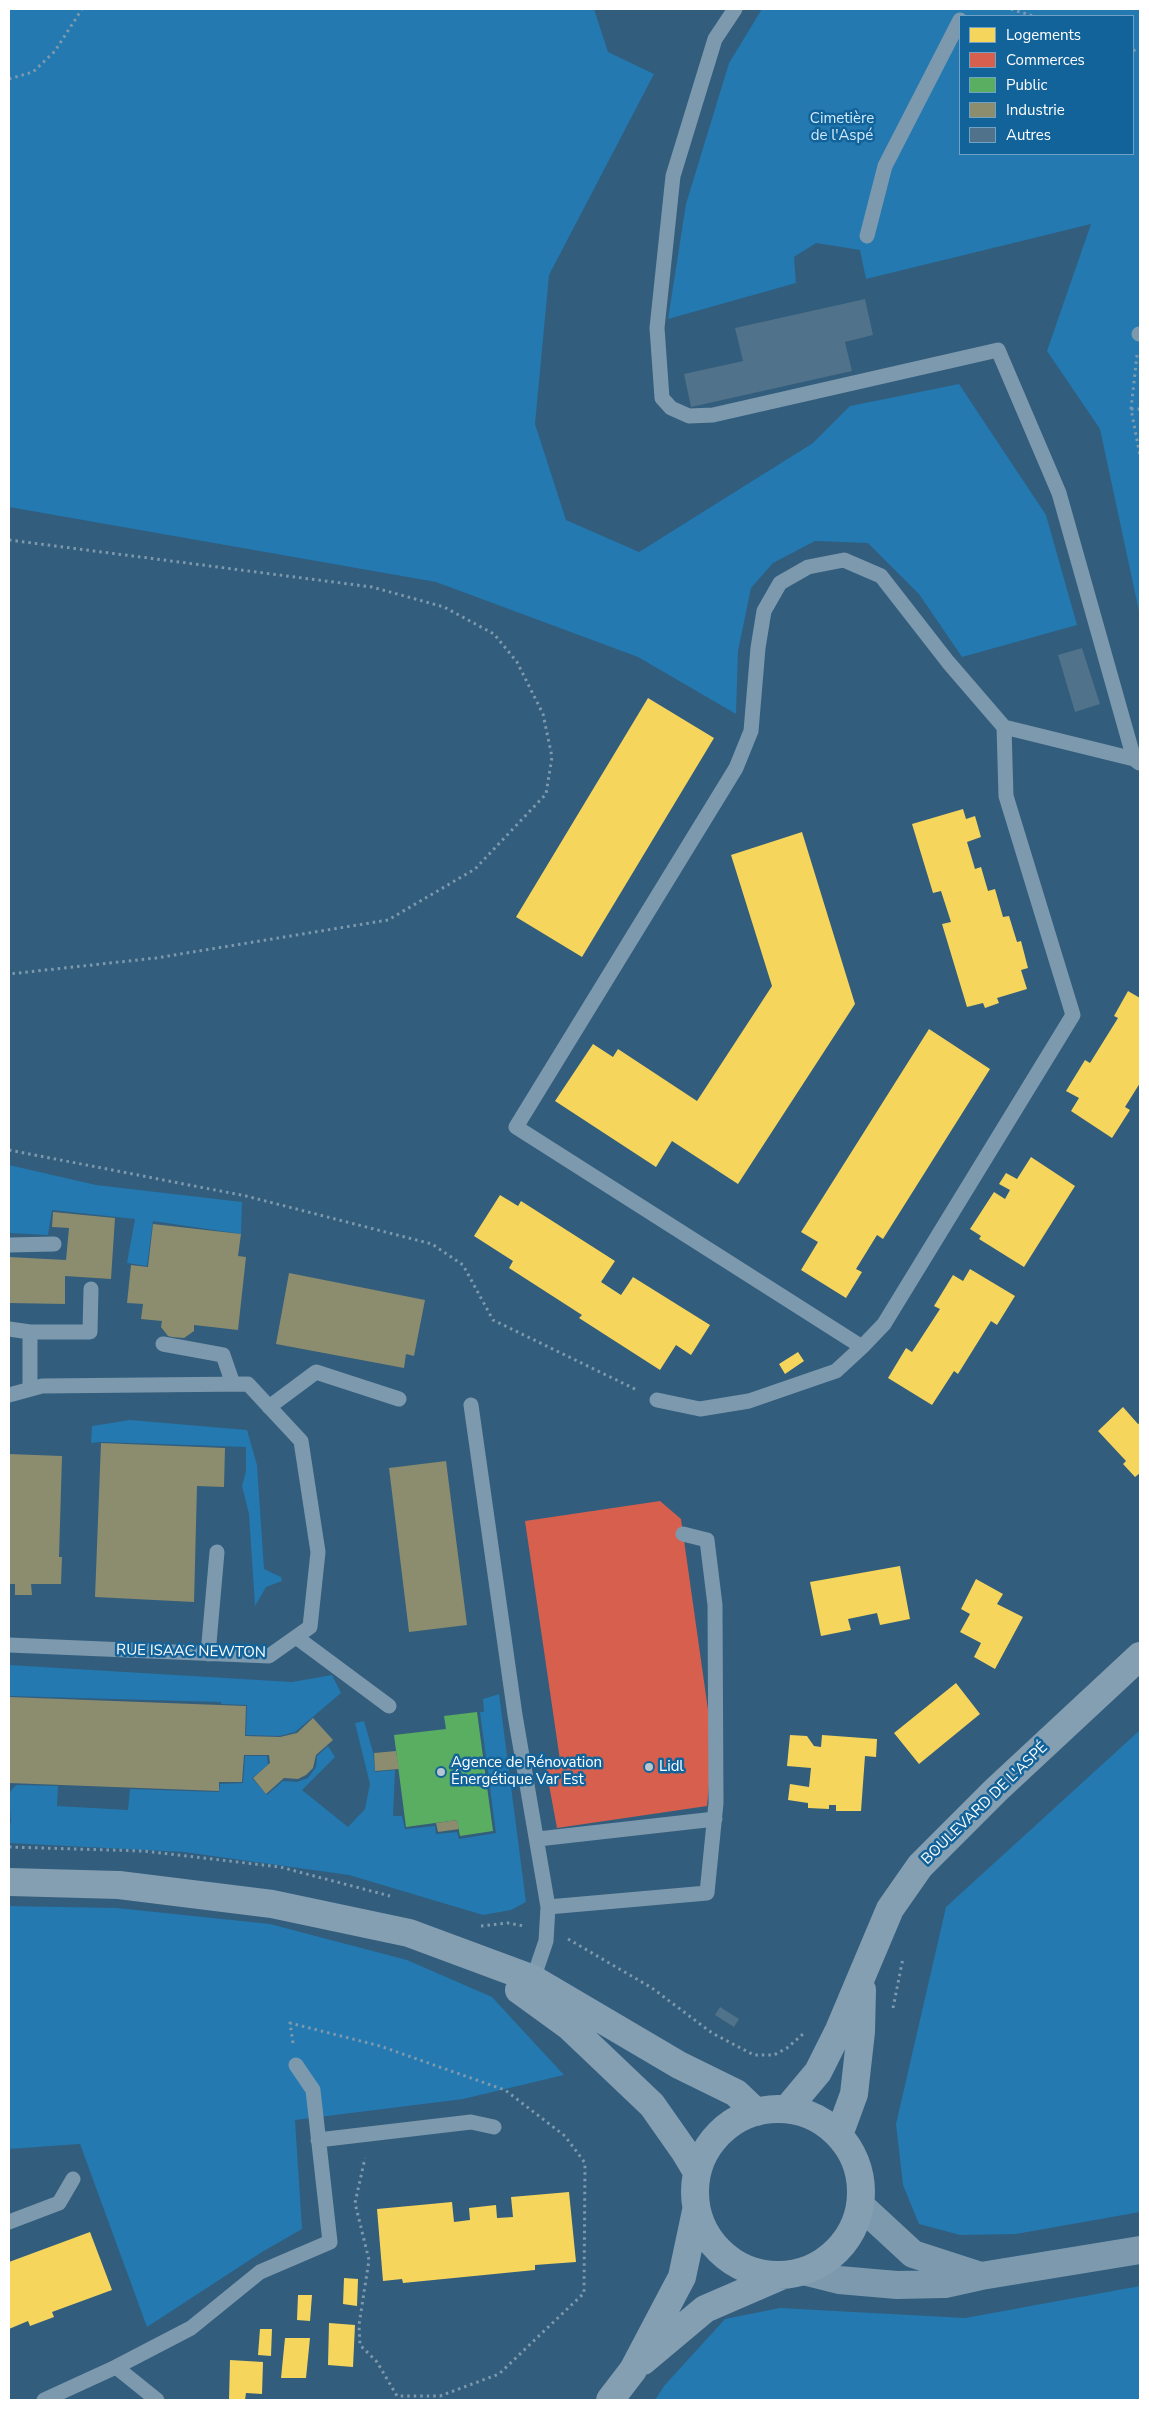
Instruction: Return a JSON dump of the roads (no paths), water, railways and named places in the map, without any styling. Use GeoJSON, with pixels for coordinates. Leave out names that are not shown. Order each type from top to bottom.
{"type":"FeatureCollection","features":[{"type":"Feature","properties":{"kind":"main road","name":"BOULEVARD DE L'ASPÉ"},"geometry":{"type":"LineString","coordinates":[[787,2109],[818,2072],[839,2030],[890,1909],[920,1866],[996,1790],[1140,1656]]}},
{"type":"Feature","properties":{"kind":"main road"},"geometry":{"type":"LineString","coordinates":[[9,1882],[119,1885],[272,1904],[409,1933],[533,1979],[672,2061],[736,2093],[756,2112]]}},
{"type":"Feature","properties":{"kind":"main road"},"geometry":{"type":"LineString","coordinates":[[468,1956],[525,1993],[570,2027],[607,2061],[652,2105],[697,2172]]}},
{"type":"Feature","properties":{"kind":"main road","name":"BOULEVARD DE L'ASPÉ"},"geometry":{"type":"LineString","coordinates":[[839,2135],[854,2094],[861,2032],[862,1976]]}},
{"type":"Feature","properties":{"kind":"main road"},"geometry":{"type":"LineString","coordinates":[[633,2370],[706,2309],[794,2274],[826,2261],[843,2246],[855,2227],[861,2206],[862,2186],[859,2168],[851,2150],[839,2135],[824,2122],[806,2114],[787,2109],[756,2112],[736,2120],[718,2134],[705,2152],[697,2172],[694,2192],[696,2211],[707,2237],[727,2259],[752,2272],[794,2274]]}},
{"type":"Feature","properties":{"kind":"main road"},"geometry":{"type":"LineString","coordinates":[[610,2400],[633,2370],[682,2277],[696,2211]]}},
{"type":"Feature","properties":{"kind":"street"},"geometry":{"type":"LineString","coordinates":[[861,2206],[914,2254],[981,2276]]}},
{"type":"Feature","properties":{"kind":"street"},"geometry":{"type":"LineString","coordinates":[[794,2274],[897,2285],[945,2284],[981,2276],[1140,2250]]}},
{"type":"Feature","properties":{"kind":"lane"},"geometry":{"type":"LineString","coordinates":[[735,9],[715,39],[673,176],[657,328],[662,398],[671,408],[688,416],[713,415],[998,350],[1059,493],[1137,762]]}},
{"type":"Feature","properties":{"kind":"lane"},"geometry":{"type":"LineString","coordinates":[[867,236],[885,166],[959,22]]}},
{"type":"Feature","properties":{"kind":"lane"},"geometry":{"type":"LineString","coordinates":[[862,1347],[516,1128],[736,768],[751,731],[758,648],[764,610],[780,583],[808,567],[844,560],[881,576],[948,662],[1004,726],[1137,762]]}},
{"type":"Feature","properties":{"kind":"lane"},"geometry":{"type":"LineString","coordinates":[[657,1400],[700,1409],[749,1401],[836,1371],[862,1347],[884,1324],[1073,1015],[1006,796],[1004,726]]}},
{"type":"Feature","properties":{"kind":"lane"},"geometry":{"type":"LineString","coordinates":[[9,1245],[54,1244]]}},
{"type":"Feature","properties":{"kind":"lane"},"geometry":{"type":"LineString","coordinates":[[9,1329],[30,1332],[90,1332],[91,1289]]}},
{"type":"Feature","properties":{"kind":"lane"},"geometry":{"type":"LineString","coordinates":[[30,1332],[30,1389]]}},
{"type":"Feature","properties":{"kind":"lane"},"geometry":{"type":"LineString","coordinates":[[163,1344],[223,1355],[233,1384]]}},
{"type":"Feature","properties":{"kind":"lane"},"geometry":{"type":"LineString","coordinates":[[269,1407],[316,1372],[399,1399]]}},
{"type":"Feature","properties":{"kind":"lane","name":"RUE ISAAC NEWTON"},"geometry":{"type":"LineString","coordinates":[[9,1395],[42,1386],[248,1384],[301,1441],[318,1552],[310,1627],[269,1656],[9,1645]]}},
{"type":"Feature","properties":{"kind":"lane"},"geometry":{"type":"LineString","coordinates":[[471,1405],[515,1715],[538,1839],[548,1907],[546,1941],[533,1979]]}},
{"type":"Feature","properties":{"kind":"lane"},"geometry":{"type":"LineString","coordinates":[[548,1907],[707,1894],[716,1803],[715,1605],[707,1540],[683,1534]]}},
{"type":"Feature","properties":{"kind":"lane"},"geometry":{"type":"LineString","coordinates":[[208,1654],[217,1552]]}},
{"type":"Feature","properties":{"kind":"lane"},"geometry":{"type":"LineString","coordinates":[[296,1637],[389,1706]]}},
{"type":"Feature","properties":{"kind":"lane"},"geometry":{"type":"LineString","coordinates":[[538,1839],[715,1819]]}},
{"type":"Feature","properties":{"kind":"lane"},"geometry":{"type":"LineString","coordinates":[[44,2400],[116,2367],[191,2328],[260,2272],[330,2242],[313,2090],[296,2065]]}},
{"type":"Feature","properties":{"kind":"lane"},"geometry":{"type":"LineString","coordinates":[[318,2140],[471,2122],[494,2128]]}},
{"type":"Feature","properties":{"kind":"lane"},"geometry":{"type":"LineString","coordinates":[[9,2222],[59,2203],[73,2179]]}},
{"type":"Feature","properties":{"kind":"lane"},"geometry":{"type":"LineString","coordinates":[[116,2367],[156,2400]]}},
{"type":"Feature","properties":{"kind":"place","name":"Lidl"},"geometry":{"type":"Point","coordinates":[649,1767]}},
{"type":"Feature","properties":{"kind":"place","name":"Agence de Rénovation Énergétique Var Est"},"geometry":{"type":"Point","coordinates":[441,1772]}},
{"type":"Feature","properties":{"kind":"park label","name":"Cimetière de l'Aspé"},"geometry":{"type":"Point","coordinates":[842,128]}}]}
